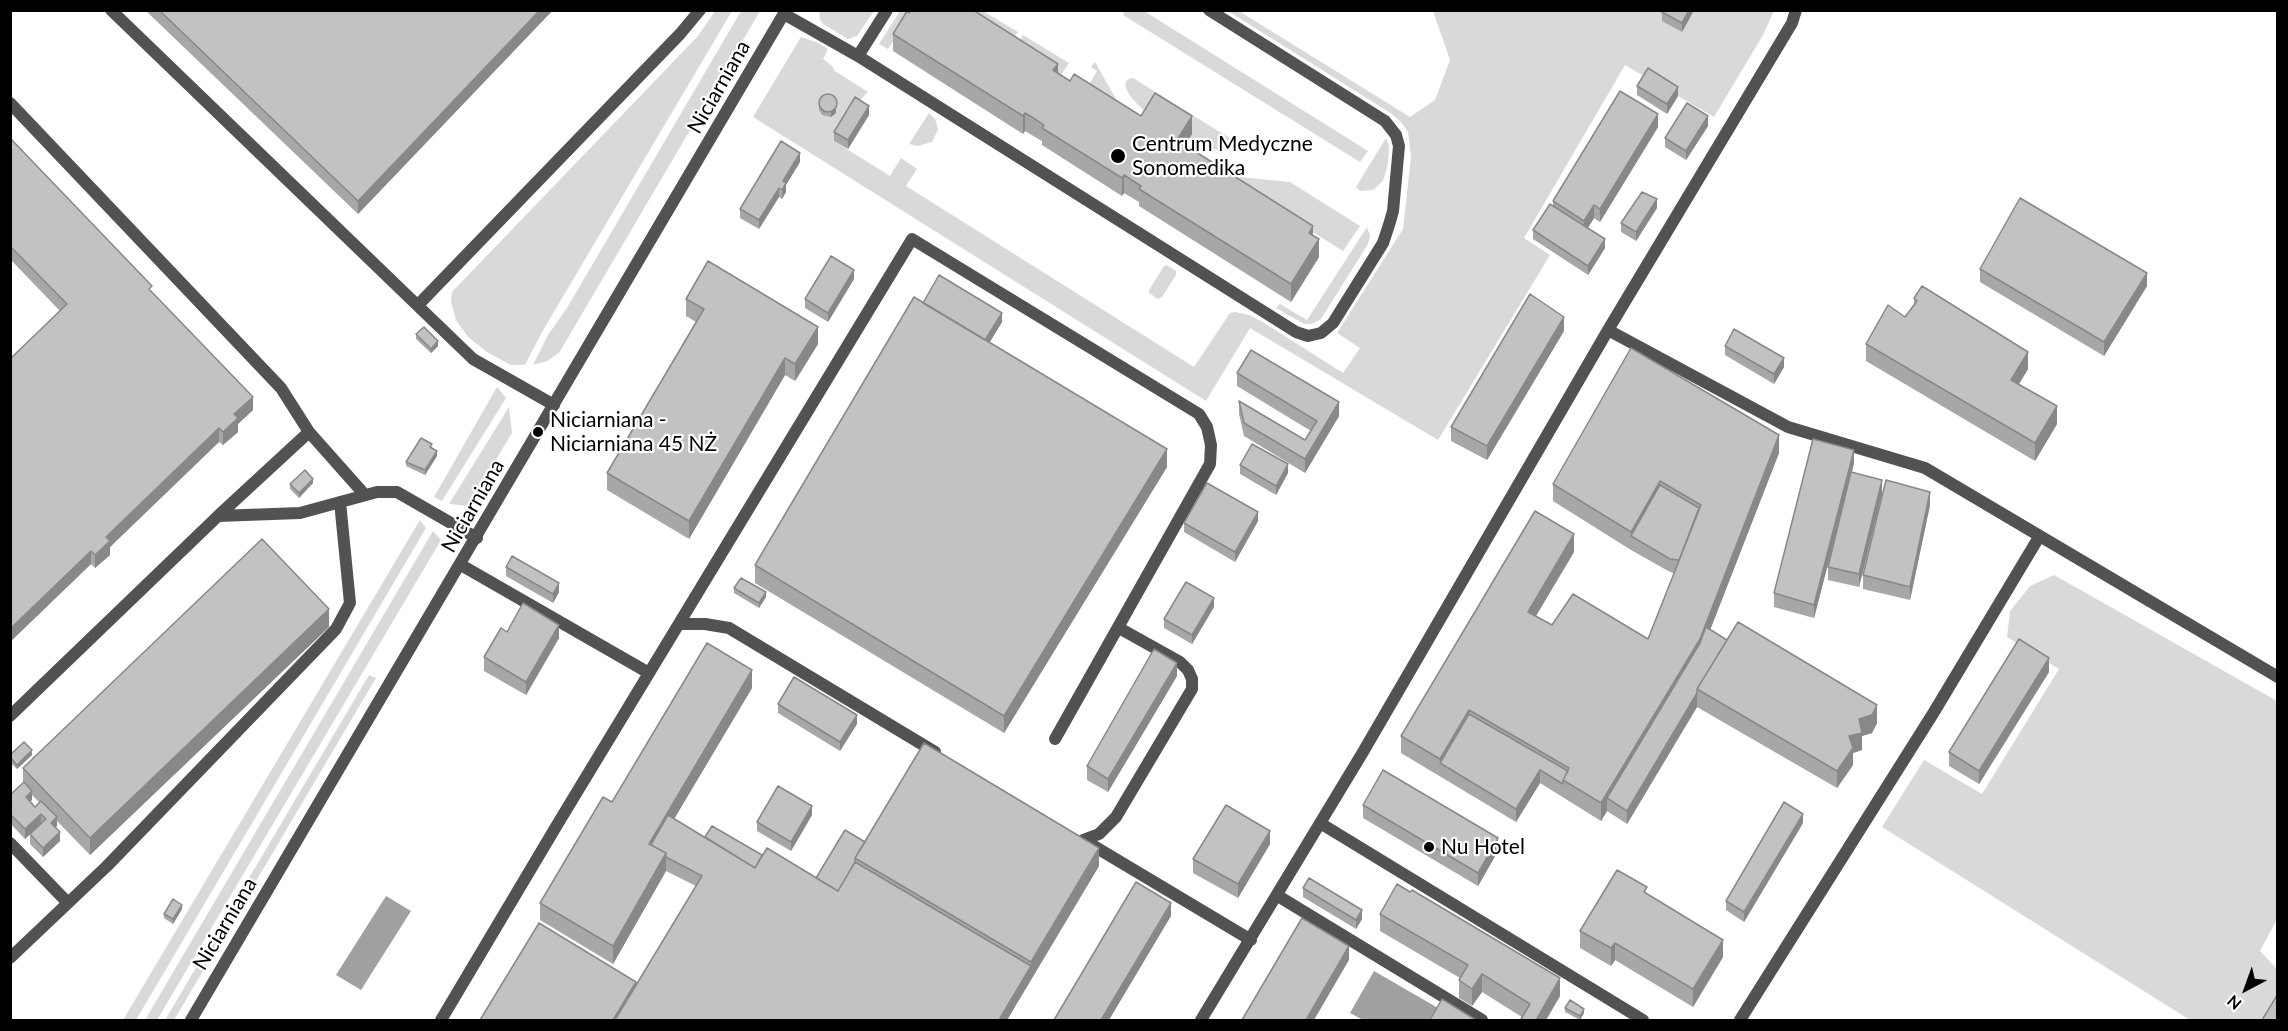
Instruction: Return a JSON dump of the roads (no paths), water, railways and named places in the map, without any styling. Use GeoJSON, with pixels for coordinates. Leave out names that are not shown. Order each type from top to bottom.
{"type":"FeatureCollection","features":[{"type":"Feature","properties":{"kind":"street"},"geometry":{"type":"LineString","coordinates":[[111,10],[473,359],[554,405]]}},
{"type":"Feature","properties":{"kind":"street"},"geometry":{"type":"LineString","coordinates":[[418,305],[680,34],[700,10]]}},
{"type":"Feature","properties":{"kind":"street"},"geometry":{"type":"LineString","coordinates":[[858,56],[887,10]]}},
{"type":"Feature","properties":{"kind":"street"},"geometry":{"type":"LineString","coordinates":[[785,12],[1296,332],[1308,336],[1321,333],[1333,323],[1383,243],[1394,211],[1399,146],[1396,135],[1385,121],[1209,10]]}},
{"type":"Feature","properties":{"kind":"street"},"geometry":{"type":"LineString","coordinates":[[1202,1020],[1278,896],[1608,330],[1792,23],[1796,10]]}},
{"type":"Feature","properties":{"kind":"street","name":"Niciarniana"},"geometry":{"type":"LineString","coordinates":[[191,1020],[785,12]]}},
{"type":"Feature","properties":{"kind":"street"},"geometry":{"type":"LineString","coordinates":[[10,103],[281,388],[309,432],[365,495]]}},
{"type":"Feature","properties":{"kind":"street"},"geometry":{"type":"LineString","coordinates":[[441,1020],[912,239],[1199,414],[1207,428],[1211,445],[1210,464],[1055,739]]}},
{"type":"Feature","properties":{"kind":"street"},"geometry":{"type":"LineString","coordinates":[[1608,330],[1788,428],[1925,468],[2277,677]]}},
{"type":"Feature","properties":{"kind":"street"},"geometry":{"type":"LineString","coordinates":[[10,716],[309,432]]}},
{"type":"Feature","properties":{"kind":"street"},"geometry":{"type":"LineString","coordinates":[[218,516],[300,513],[377,492],[397,492],[477,538]]}},
{"type":"Feature","properties":{"kind":"street"},"geometry":{"type":"LineString","coordinates":[[10,958],[107,866],[336,629],[350,603],[340,502]]}},
{"type":"Feature","properties":{"kind":"street"},"geometry":{"type":"LineString","coordinates":[[1740,1020],[1928,722],[2040,537]]}},
{"type":"Feature","properties":{"kind":"street"},"geometry":{"type":"LineString","coordinates":[[461,564],[649,673]]}},
{"type":"Feature","properties":{"kind":"street"},"geometry":{"type":"LineString","coordinates":[[680,624],[705,624],[729,628],[945,758]]}},
{"type":"Feature","properties":{"kind":"street"},"geometry":{"type":"LineString","coordinates":[[1119,628],[1180,662],[1188,670],[1192,680],[1192,689],[1116,817],[1099,834],[1078,837],[1251,940]]}},
{"type":"Feature","properties":{"kind":"street"},"geometry":{"type":"LineString","coordinates":[[1320,823],[1643,1020]]}},
{"type":"Feature","properties":{"kind":"street"},"geometry":{"type":"LineString","coordinates":[[10,843],[68,903]]}},
{"type":"Feature","properties":{"kind":"street"},"geometry":{"type":"LineString","coordinates":[[1278,896],[1482,1020]]}},
{"type":"Feature","properties":{"kind":"place","name":"Centrum Medyczne Sonomedika"},"geometry":{"type":"Point","coordinates":[1118,156]}},
{"type":"Feature","properties":{"kind":"place","name":"Niciarniana - Niciarniana 45 NŻ"},"geometry":{"type":"Point","coordinates":[538,432]}},
{"type":"Feature","properties":{"kind":"place","name":"Nu Hotel"},"geometry":{"type":"Point","coordinates":[1429,847]}}]}
